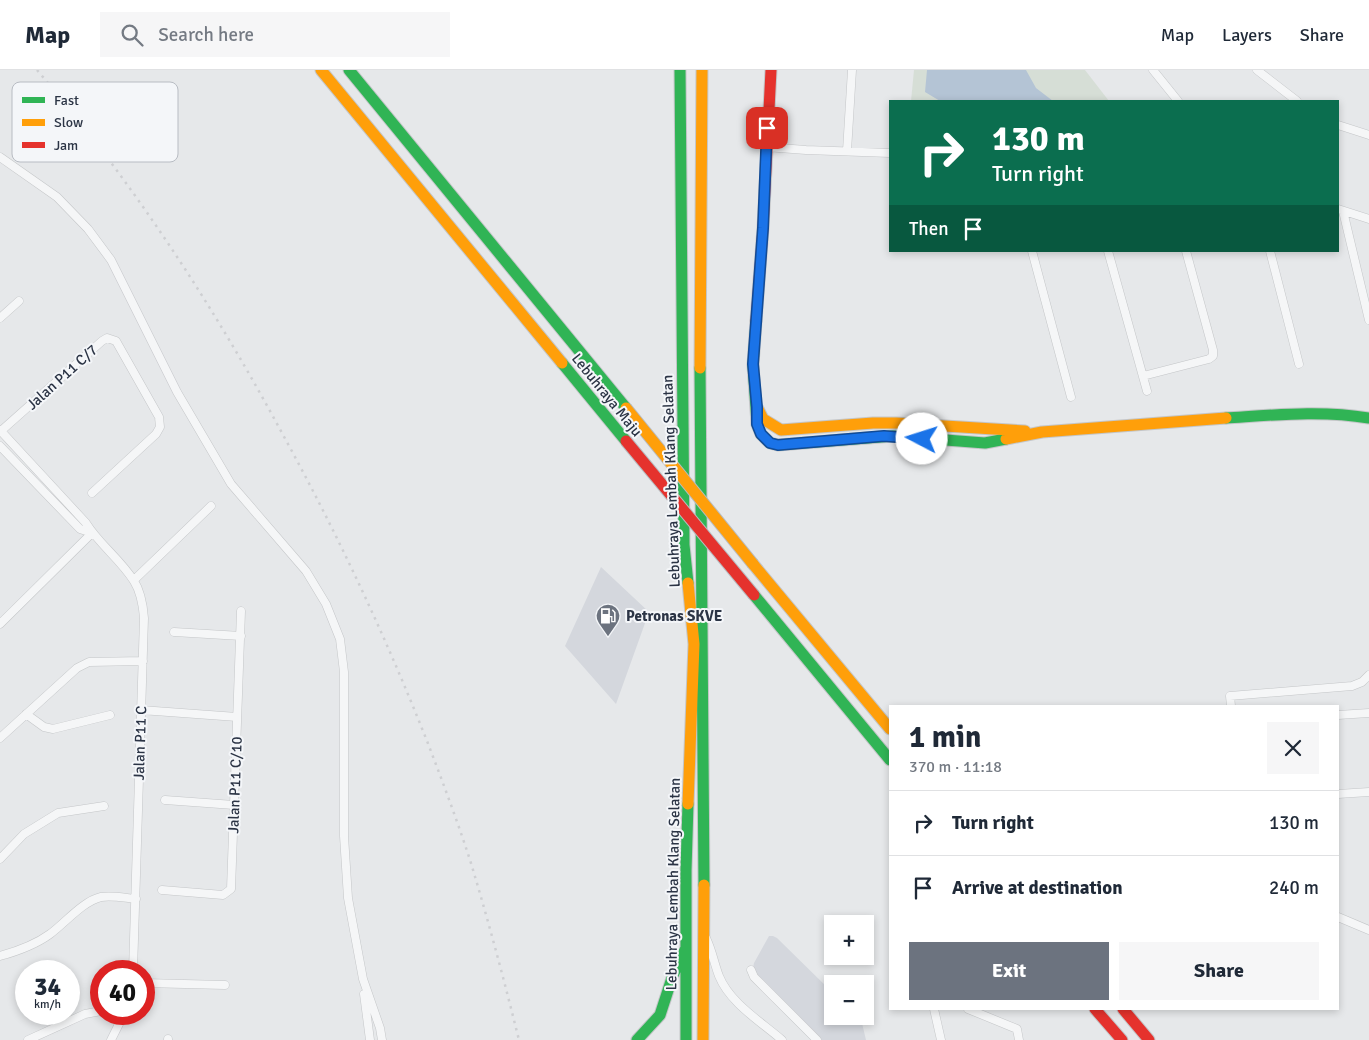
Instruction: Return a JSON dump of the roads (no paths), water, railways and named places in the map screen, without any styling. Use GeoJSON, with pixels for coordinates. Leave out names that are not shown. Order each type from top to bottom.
{"type":"FeatureCollection","features":[{"type":"Feature","properties":{"kind":"main road","name":"Lebuhraya Maju"},"geometry":{"type":"LineString","coordinates":[[321,70],[889,759]]}},
{"type":"Feature","properties":{"kind":"main road","name":"Lebuhraya Maju"},"geometry":{"type":"LineString","coordinates":[[349,70],[753,564],[889,727]]}},
{"type":"Feature","properties":{"kind":"main road"},"geometry":{"type":"LineString","coordinates":[[670,70],[672,109],[681,140]]}},
{"type":"Feature","properties":{"kind":"main road","name":"Lebuhraya Lembah Klang Selatan"},"geometry":{"type":"LineString","coordinates":[[680,70],[684,545],[694,644],[685,949],[686,1040]]}},
{"type":"Feature","properties":{"kind":"main road","name":"Lebuhraya Lembah Klang Selatan"},"geometry":{"type":"LineString","coordinates":[[702,70],[700,407],[704,934],[703,1040]]}},
{"type":"Feature","properties":{"kind":"main road"},"geometry":{"type":"LineString","coordinates":[[771,70],[763,228],[753,364],[757,424],[761,434],[770,443],[778,445],[893,436],[975,443],[1042,432],[1281,414],[1346,414],[1369,418]]}},
{"type":"Feature","properties":{"kind":"main road"},"geometry":{"type":"LineString","coordinates":[[757,407],[763,419],[781,430],[896,423],[1042,432]]}},
{"type":"Feature","properties":{"kind":"main road"},"geometry":{"type":"LineString","coordinates":[[842,425],[844,434],[856,439]]}},
{"type":"Feature","properties":{"kind":"main road"},"geometry":{"type":"LineString","coordinates":[[937,440],[964,436],[974,428]]}},
{"type":"Feature","properties":{"kind":"main road"},"geometry":{"type":"LineString","coordinates":[[974,428],[977,436],[994,441]]}},
{"type":"Feature","properties":{"kind":"main road"},"geometry":{"type":"LineString","coordinates":[[637,1040],[660,1015],[673,975],[685,949]]}},
{"type":"Feature","properties":{"kind":"main road"},"geometry":{"type":"LineString","coordinates":[[1096,1010],[1122,1040]]}},
{"type":"Feature","properties":{"kind":"main road"},"geometry":{"type":"LineString","coordinates":[[1124,1010],[1149,1040]]}},
{"type":"Feature","properties":{"kind":"street"},"geometry":{"type":"LineString","coordinates":[[847,151],[852,70]]}},
{"type":"Feature","properties":{"kind":"street"},"geometry":{"type":"LineString","coordinates":[[1153,70],[1177,100]]}},
{"type":"Feature","properties":{"kind":"street"},"geometry":{"type":"LineString","coordinates":[[1257,70],[1296,100]]}},
{"type":"Feature","properties":{"kind":"street"},"geometry":{"type":"LineString","coordinates":[[1339,125],[1369,135]]}},
{"type":"Feature","properties":{"kind":"street"},"geometry":{"type":"LineString","coordinates":[[766,147],[889,153]]}},
{"type":"Feature","properties":{"kind":"street"},"geometry":{"type":"LineString","coordinates":[[0,158],[57,197],[88,229],[111,260],[177,392],[230,484],[306,571],[326,604],[340,639],[344,672],[344,836],[348,898],[363,979],[370,1040]]}},
{"type":"Feature","properties":{"kind":"street"},"geometry":{"type":"LineString","coordinates":[[1340,210],[1369,218]]}},
{"type":"Feature","properties":{"kind":"street"},"geometry":{"type":"LineString","coordinates":[[1340,210],[1369,320]]}},
{"type":"Feature","properties":{"kind":"street"},"geometry":{"type":"LineString","coordinates":[[1032,252],[1071,397]]}},
{"type":"Feature","properties":{"kind":"street"},"geometry":{"type":"LineString","coordinates":[[1108,252],[1147,391]]}},
{"type":"Feature","properties":{"kind":"street"},"geometry":{"type":"LineString","coordinates":[[1143,376],[1209,359],[1213,356],[1214,350],[1186,252]]}},
{"type":"Feature","properties":{"kind":"street"},"geometry":{"type":"LineString","coordinates":[[1270,252],[1299,364]]}},
{"type":"Feature","properties":{"kind":"street"},"geometry":{"type":"LineString","coordinates":[[0,318],[19,301]]}},
{"type":"Feature","properties":{"kind":"street","name":"Jalan P11 C/7"},"geometry":{"type":"LineString","coordinates":[[1,431],[102,341],[112,338],[116,341],[159,417],[160,427],[156,434],[92,493]]}},
{"type":"Feature","properties":{"kind":"street","name":"Jalan P11 C"},"geometry":{"type":"LineString","coordinates":[[1,431],[86,522],[92,533],[134,580],[143,606],[133,960]]}},
{"type":"Feature","properties":{"kind":"street","name":"Jalan P11 C"},"geometry":{"type":"LineString","coordinates":[[0,446],[80,529],[92,533]]}},
{"type":"Feature","properties":{"kind":"street"},"geometry":{"type":"LineString","coordinates":[[134,580],[211,506]]}},
{"type":"Feature","properties":{"kind":"street"},"geometry":{"type":"LineString","coordinates":[[0,624],[92,533]]}},
{"type":"Feature","properties":{"kind":"street","name":"Jalan P11 C/10"},"geometry":{"type":"LineString","coordinates":[[162,890],[223,895],[230,889],[242,611]]}},
{"type":"Feature","properties":{"kind":"street"},"geometry":{"type":"LineString","coordinates":[[174,632],[241,636]]}},
{"type":"Feature","properties":{"kind":"street"},"geometry":{"type":"LineString","coordinates":[[0,738],[83,664],[89,662],[143,661]]}},
{"type":"Feature","properties":{"kind":"street"},"geometry":{"type":"LineString","coordinates":[[1231,705],[1230,696],[1352,686],[1362,682],[1369,675]]}},
{"type":"Feature","properties":{"kind":"street"},"geometry":{"type":"LineString","coordinates":[[141,710],[237,717]]}},
{"type":"Feature","properties":{"kind":"street"},"geometry":{"type":"LineString","coordinates":[[1339,715],[1369,713]]}},
{"type":"Feature","properties":{"kind":"street"},"geometry":{"type":"LineString","coordinates":[[26,714],[44,727],[53,729],[110,714]]}},
{"type":"Feature","properties":{"kind":"street"},"geometry":{"type":"LineString","coordinates":[[1339,794],[1369,792]]}},
{"type":"Feature","properties":{"kind":"street"},"geometry":{"type":"LineString","coordinates":[[165,800],[234,805]]}},
{"type":"Feature","properties":{"kind":"street"},"geometry":{"type":"LineString","coordinates":[[0,859],[24,834],[58,813],[104,806]]}},
{"type":"Feature","properties":{"kind":"street"},"geometry":{"type":"LineString","coordinates":[[0,956],[20,951],[37,943],[87,904],[100,898],[136,899]]}},
{"type":"Feature","properties":{"kind":"street"},"geometry":{"type":"LineString","coordinates":[[1339,917],[1369,930]]}},
{"type":"Feature","properties":{"kind":"street"},"geometry":{"type":"LineString","coordinates":[[704,934],[710,946],[719,976],[730,994],[751,1015],[782,1040]]}},
{"type":"Feature","properties":{"kind":"street"},"geometry":{"type":"LineString","coordinates":[[751,970],[754,977],[817,1040]]}},
{"type":"Feature","properties":{"kind":"street"},"geometry":{"type":"LineString","coordinates":[[363,979],[380,1028],[382,1040]]}},
{"type":"Feature","properties":{"kind":"street"},"geometry":{"type":"LineString","coordinates":[[155,983],[225,985]]}},
{"type":"Feature","properties":{"kind":"street"},"geometry":{"type":"LineString","coordinates":[[934,1010],[941,1040]]}},
{"type":"Feature","properties":{"kind":"street"},"geometry":{"type":"LineString","coordinates":[[971,1010],[1017,1028],[1019,1040]]}},
{"type":"Feature","properties":{"kind":"street"},"geometry":{"type":"LineString","coordinates":[[28,1040],[90,1013]]}},
{"type":"Feature","properties":{"kind":"street"},"geometry":{"type":"LineString","coordinates":[[111,1040],[118,1025]]}},
{"type":"Feature","properties":{"kind":"water"},"geometry":{"type":"Polygon","coordinates":[[[927,70],[1026,70],[1036,88],[1052,100],[938,100],[925,92],[927,70]]]}},
{"type":"Feature","properties":{"kind":"railway"},"geometry":{"type":"LineString","coordinates":[[37,70],[47,82]]}},
{"type":"Feature","properties":{"kind":"railway"},"geometry":{"type":"LineString","coordinates":[[110,162],[169,245],[256,385],[341,546],[377,623],[411,701],[455,815],[483,905],[519,1040]]}},
{"type":"Feature","properties":{"kind":"place","name":"Petronas SKVE"},"geometry":{"type":"Point","coordinates":[608,637]}}]}
